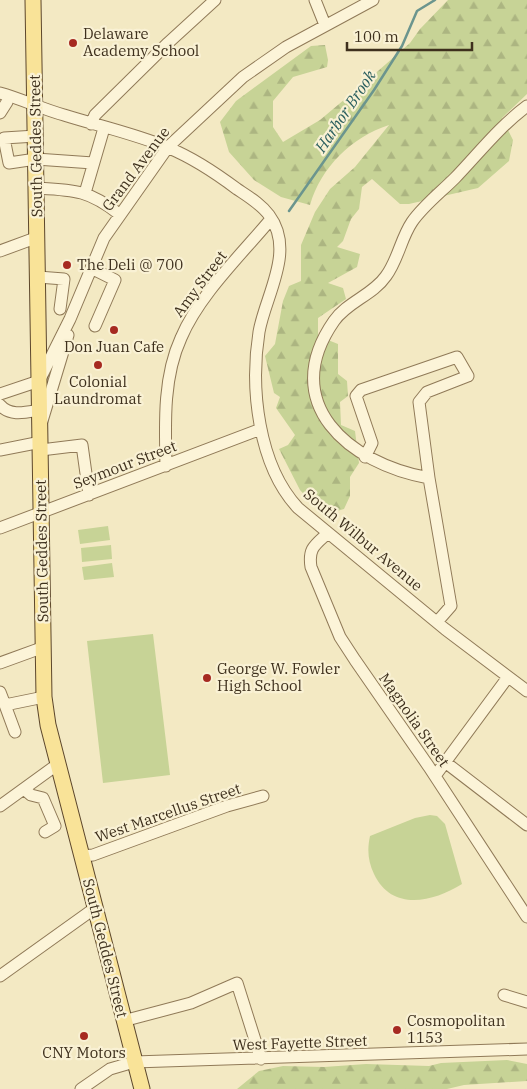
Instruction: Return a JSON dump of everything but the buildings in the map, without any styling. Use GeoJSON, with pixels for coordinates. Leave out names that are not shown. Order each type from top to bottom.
{"type":"FeatureCollection","features":[{"type":"Feature","properties":{"kind":"main road","name":"South Geddes Street"},"geometry":{"type":"LineString","coordinates":[[33,0],[44,697],[48,725],[142,1089]]}},
{"type":"Feature","properties":{"kind":"street"},"geometry":{"type":"LineString","coordinates":[[91,124],[95,115],[215,0]]}},
{"type":"Feature","properties":{"kind":"street"},"geometry":{"type":"LineString","coordinates":[[315,0],[325,25]]}},
{"type":"Feature","properties":{"kind":"street","name":"Grand Avenue"},"geometry":{"type":"LineString","coordinates":[[40,381],[70,319],[104,238],[168,147],[243,77],[286,47],[373,0]]}},
{"type":"Feature","properties":{"kind":"street"},"geometry":{"type":"LineString","coordinates":[[0,113],[2,98],[19,106],[35,106],[168,147],[227,181],[259,204],[271,219]]}},
{"type":"Feature","properties":{"kind":"street"},"geometry":{"type":"LineString","coordinates":[[429,478],[406,474],[365,457],[332,431],[317,400],[313,370],[322,343],[335,319],[385,278],[412,222],[527,106]]}},
{"type":"Feature","properties":{"kind":"street"},"geometry":{"type":"LineString","coordinates":[[85,193],[104,128]]}},
{"type":"Feature","properties":{"kind":"street"},"geometry":{"type":"LineString","coordinates":[[36,136],[4,138],[10,163],[36,159],[94,163]]}},
{"type":"Feature","properties":{"kind":"street"},"geometry":{"type":"LineString","coordinates":[[37,188],[85,193],[101,200],[120,214]]}},
{"type":"Feature","properties":{"kind":"street","name":"South Wilbur Avenue"},"geometry":{"type":"LineString","coordinates":[[271,219],[280,252],[277,273],[259,331],[257,396],[261,429],[276,476],[286,495],[328,533],[437,622],[527,691]]}},
{"type":"Feature","properties":{"kind":"street","name":"Amy Street"},"geometry":{"type":"LineString","coordinates":[[166,466],[167,393],[180,338],[192,317],[271,219]]}},
{"type":"Feature","properties":{"kind":"street"},"geometry":{"type":"LineString","coordinates":[[0,251],[38,238]]}},
{"type":"Feature","properties":{"kind":"street"},"geometry":{"type":"LineString","coordinates":[[91,268],[115,280],[95,326]]}},
{"type":"Feature","properties":{"kind":"street"},"geometry":{"type":"LineString","coordinates":[[38,277],[64,279],[60,309]]}},
{"type":"Feature","properties":{"kind":"street"},"geometry":{"type":"LineString","coordinates":[[0,405],[4,410],[40,418],[56,380],[71,326],[70,319]]}},
{"type":"Feature","properties":{"kind":"street"},"geometry":{"type":"LineString","coordinates":[[365,457],[372,443],[356,396],[362,390],[457,358],[468,376],[427,392],[419,402],[429,478],[450,606],[437,622]]}},
{"type":"Feature","properties":{"kind":"street"},"geometry":{"type":"LineString","coordinates":[[0,394],[40,381]]}},
{"type":"Feature","properties":{"kind":"street","name":"Seymour Street"},"geometry":{"type":"LineString","coordinates":[[0,528],[261,429]]}},
{"type":"Feature","properties":{"kind":"street"},"geometry":{"type":"LineString","coordinates":[[0,450],[82,445],[89,495]]}},
{"type":"Feature","properties":{"kind":"street","name":"Magnolia Street"},"geometry":{"type":"LineString","coordinates":[[328,533],[312,548],[309,556],[311,567],[340,636],[403,733],[435,776],[527,918]]}},
{"type":"Feature","properties":{"kind":"street"},"geometry":{"type":"LineString","coordinates":[[0,663],[44,646]]}},
{"type":"Feature","properties":{"kind":"street"},"geometry":{"type":"LineString","coordinates":[[435,776],[508,677]]}},
{"type":"Feature","properties":{"kind":"street"},"geometry":{"type":"LineString","coordinates":[[0,692],[15,732]]}},
{"type":"Feature","properties":{"kind":"street"},"geometry":{"type":"LineString","coordinates":[[5,704],[44,697]]}},
{"type":"Feature","properties":{"kind":"street"},"geometry":{"type":"LineString","coordinates":[[445,762],[527,825]]}},
{"type":"Feature","properties":{"kind":"street"},"geometry":{"type":"LineString","coordinates":[[0,806],[58,764]]}},
{"type":"Feature","properties":{"kind":"street"},"geometry":{"type":"LineString","coordinates":[[24,788],[31,794],[43,798],[50,829],[62,821],[72,819]]}},
{"type":"Feature","properties":{"kind":"street","name":"West Marcellus Street"},"geometry":{"type":"LineString","coordinates":[[82,856],[93,855],[227,806],[263,796]]}},
{"type":"Feature","properties":{"kind":"street"},"geometry":{"type":"LineString","coordinates":[[0,976],[96,908]]}},
{"type":"Feature","properties":{"kind":"street"},"geometry":{"type":"LineString","coordinates":[[123,1021],[191,1003],[237,983],[261,1059]]}},
{"type":"Feature","properties":{"kind":"street"},"geometry":{"type":"LineString","coordinates":[[504,995],[527,1002]]}},
{"type":"Feature","properties":{"kind":"street","name":"West Fayette Street"},"geometry":{"type":"LineString","coordinates":[[86,1088],[110,1069],[134,1062],[527,1049]]}},
{"type":"Feature","properties":{"kind":"green space"},"geometry":{"type":"Polygon","coordinates":[[[448,0],[527,0],[527,94],[502,118],[513,140],[509,161],[478,188],[409,204],[400,204],[372,179],[362,187],[359,209],[351,219],[343,241],[337,247],[360,254],[357,267],[328,283],[343,288],[346,299],[318,318],[318,336],[338,344],[338,374],[347,381],[348,396],[340,402],[341,425],[355,431],[359,463],[350,477],[350,496],[344,509],[323,515],[300,490],[279,449],[288,445],[295,435],[276,408],[280,397],[274,393],[265,356],[275,344],[283,301],[289,286],[301,281],[301,245],[315,212],[330,189],[355,167],[389,125],[363,137],[340,155],[322,178],[310,205],[281,197],[254,180],[229,152],[220,122],[236,101],[311,46],[325,45],[328,60],[327,67],[293,77],[273,101],[273,127],[283,142],[320,120],[370,78],[410,43],[420,29],[448,0]]]}},
{"type":"Feature","properties":{"kind":"green space"},"geometry":{"type":"Polygon","coordinates":[[[108,526],[110,540],[80,544],[78,530],[108,526]]]}},
{"type":"Feature","properties":{"kind":"green space"},"geometry":{"type":"Polygon","coordinates":[[[111,545],[112,559],[82,562],[81,548],[111,545]]]}},
{"type":"Feature","properties":{"kind":"green space"},"geometry":{"type":"Polygon","coordinates":[[[112,563],[114,577],[84,580],[82,567],[112,563]]]}},
{"type":"Feature","properties":{"kind":"green space"},"geometry":{"type":"Polygon","coordinates":[[[153,634],[170,775],[103,783],[87,641],[153,634]]]}},
{"type":"Feature","properties":{"kind":"green space"},"geometry":{"type":"Polygon","coordinates":[[[430,815],[437,816],[445,824],[462,884],[426,899],[402,899],[391,894],[382,886],[374,874],[370,865],[370,836],[415,818],[430,815]]]}},
{"type":"Feature","properties":{"kind":"green space"},"geometry":{"type":"Polygon","coordinates":[[[507,1060],[527,1064],[527,1081],[464,1085],[447,1089],[237,1089],[259,1071],[283,1066],[324,1067],[366,1064],[429,1066],[441,1063],[507,1060]]]}},
{"type":"Feature","properties":{"kind":"waterway","name":"Harbor Brook"},"geometry":{"type":"LineString","coordinates":[[289,211],[374,90],[402,46],[417,11],[435,0]]}},
{"type":"Feature","properties":{"kind":"place","name":"Delaware Academy School"},"geometry":{"type":"Point","coordinates":[73,43]}},
{"type":"Feature","properties":{"kind":"place","name":"The Deli @ 700"},"geometry":{"type":"Point","coordinates":[67,265]}},
{"type":"Feature","properties":{"kind":"place","name":"Don Juan Cafe"},"geometry":{"type":"Point","coordinates":[114,330]}},
{"type":"Feature","properties":{"kind":"place","name":"Colonial Laundromat"},"geometry":{"type":"Point","coordinates":[98,365]}},
{"type":"Feature","properties":{"kind":"place","name":"George W. Fowler High School"},"geometry":{"type":"Point","coordinates":[207,678]}},
{"type":"Feature","properties":{"kind":"place","name":"Cosmopolitan 1153"},"geometry":{"type":"Point","coordinates":[397,1030]}},
{"type":"Feature","properties":{"kind":"place","name":"CNY Motors"},"geometry":{"type":"Point","coordinates":[84,1036]}}]}
